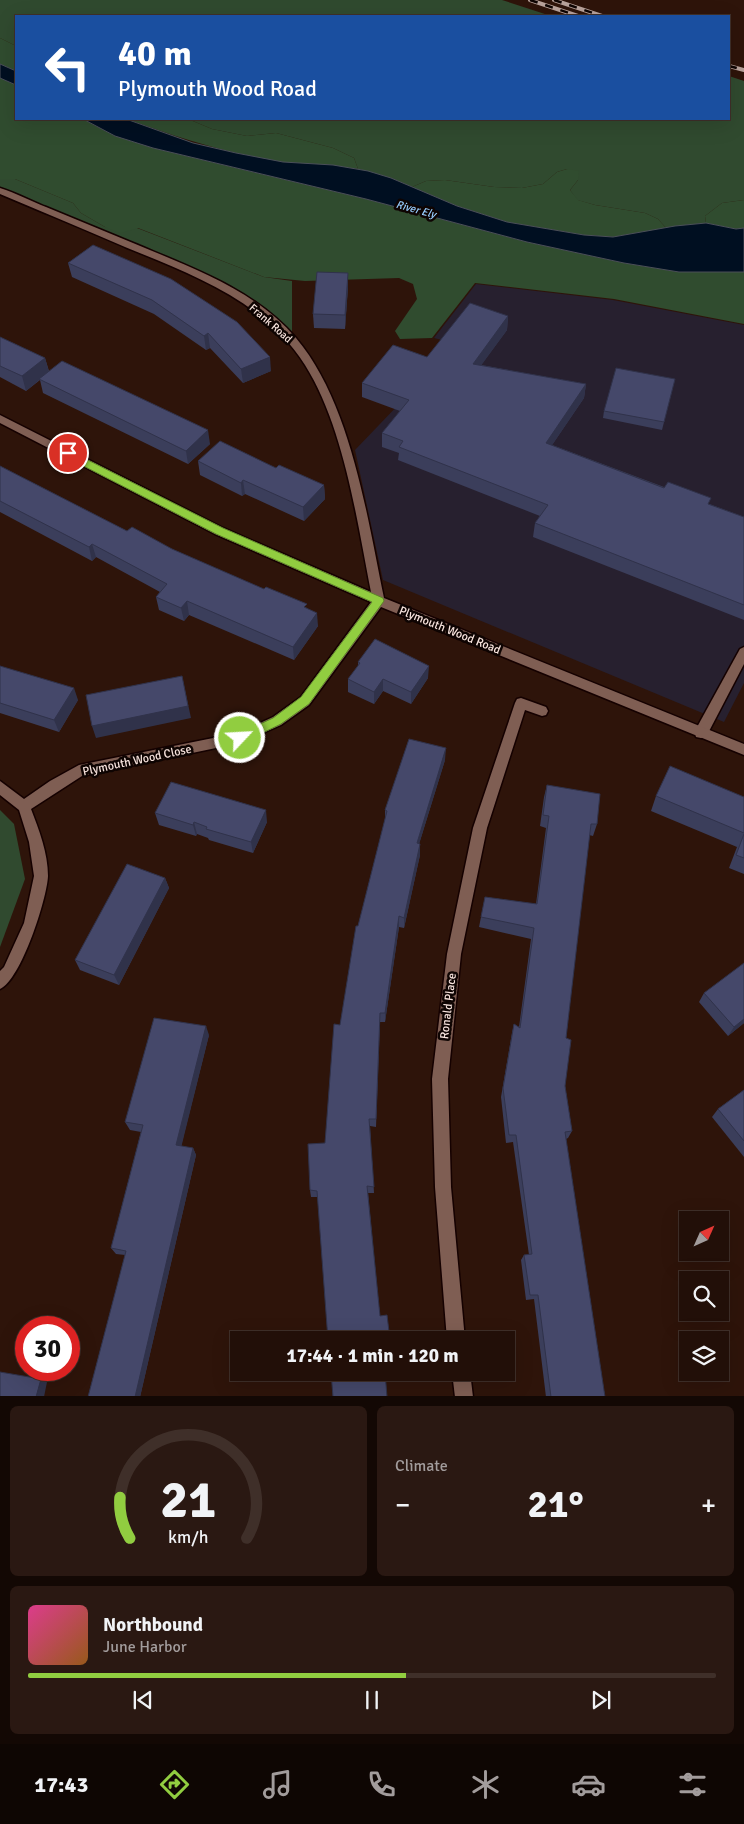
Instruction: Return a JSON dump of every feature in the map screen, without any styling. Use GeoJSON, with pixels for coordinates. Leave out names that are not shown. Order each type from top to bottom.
{"type":"FeatureCollection","features":[{"type":"Feature","properties":{"kind":"street","name":"Frank Road"},"geometry":{"type":"LineString","coordinates":[[0,191],[210,279],[230,290],[260,311],[292,340],[306,359],[332,413],[348,462],[379,601]]}},
{"type":"Feature","properties":{"kind":"street","name":"Plymouth Wood Road"},"geometry":{"type":"LineString","coordinates":[[0,419],[219,531],[379,601],[744,750]]}},
{"type":"Feature","properties":{"kind":"street","name":"Plymouth Wood Close"},"geometry":{"type":"LineString","coordinates":[[24,807],[55,785],[80,772],[240,738],[277,721],[305,700],[379,601]]}},
{"type":"Feature","properties":{"kind":"street"},"geometry":{"type":"LineString","coordinates":[[701,732],[744,652]]}},
{"type":"Feature","properties":{"kind":"street","name":"Ronald Place"},"geometry":{"type":"LineString","coordinates":[[455,1331],[442,1187],[440,1078],[454,954],[480,828],[521,703],[542,711]]}},
{"type":"Feature","properties":{"kind":"street"},"geometry":{"type":"LineString","coordinates":[[0,787],[24,807],[36,842],[40,876],[32,923],[9,972],[0,982]]}},
{"type":"Feature","properties":{"kind":"street"},"geometry":{"type":"LineString","coordinates":[[462,1381],[464,1396]]}},
{"type":"Feature","properties":{"kind":"shaded area"},"geometry":{"type":"Polygon","coordinates":[[[476,284],[613,300],[744,325],[744,683],[724,722],[383,580],[355,450],[401,402],[446,341],[434,338],[476,284]]]}},
{"type":"Feature","properties":{"kind":"green space"},"geometry":{"type":"Polygon","coordinates":[[[0,0],[502,0],[548,15],[15,15],[15,46],[0,38],[0,0]]]}},
{"type":"Feature","properties":{"kind":"green space"},"geometry":{"type":"Polygon","coordinates":[[[0,38],[15,46],[15,71],[0,64],[0,38]]]}},
{"type":"Feature","properties":{"kind":"green space"},"geometry":{"type":"Polygon","coordinates":[[[730,76],[744,81],[744,200],[722,203],[705,216],[706,223],[666,228],[658,219],[645,213],[595,205],[577,200],[570,190],[578,180],[567,169],[557,172],[543,184],[522,188],[494,187],[445,180],[426,181],[412,187],[391,178],[358,169],[354,158],[333,148],[276,133],[247,136],[212,129],[190,120],[730,120],[730,76]]]}},
{"type":"Feature","properties":{"kind":"green space"},"geometry":{"type":"Polygon","coordinates":[[[0,78],[15,85],[15,120],[85,120],[115,136],[153,148],[366,199],[527,242],[624,263],[679,272],[744,272],[744,324],[614,299],[475,283],[432,338],[400,339],[395,331],[417,299],[413,284],[399,278],[305,281],[264,277],[138,228],[121,233],[105,227],[81,213],[73,203],[15,179],[0,179],[0,78]]]}},
{"type":"Feature","properties":{"kind":"green space"},"geometry":{"type":"Polygon","coordinates":[[[129,120],[190,120],[212,129],[247,136],[276,133],[333,148],[354,158],[358,169],[262,159],[222,150],[129,120]]]}},
{"type":"Feature","properties":{"kind":"green space"},"geometry":{"type":"Polygon","coordinates":[[[567,169],[579,171],[578,180],[570,190],[578,200],[595,205],[645,213],[658,219],[666,228],[613,237],[584,235],[507,222],[457,206],[412,187],[426,181],[445,180],[494,187],[522,188],[543,184],[557,172],[567,169]]]}},
{"type":"Feature","properties":{"kind":"green space"},"geometry":{"type":"Polygon","coordinates":[[[0,179],[15,179],[73,203],[81,213],[105,227],[137,228],[264,277],[292,281],[292,340],[230,290],[0,191],[0,179]]]}},
{"type":"Feature","properties":{"kind":"green space"},"geometry":{"type":"Polygon","coordinates":[[[744,200],[744,228],[736,229],[706,223],[705,216],[722,203],[744,200]]]}},
{"type":"Feature","properties":{"kind":"green space"},"geometry":{"type":"Polygon","coordinates":[[[0,810],[14,824],[25,879],[0,947],[0,810]]]}},
{"type":"Feature","properties":{"kind":"water"},"geometry":{"type":"Polygon","coordinates":[[[0,64],[15,71],[15,85],[0,78],[0,64]]]}},
{"type":"Feature","properties":{"kind":"water","name":"River Ely"},"geometry":{"type":"Polygon","coordinates":[[[85,120],[129,120],[193,143],[236,153],[283,162],[333,165],[368,171],[391,178],[457,206],[507,222],[584,235],[613,237],[675,226],[706,223],[736,229],[744,228],[744,272],[679,272],[624,263],[527,242],[366,199],[153,148],[115,136],[85,120]]]}},
{"type":"Feature","properties":{"kind":"building"},"geometry":{"type":"Polygon","coordinates":[[[93,245],[171,279],[237,322],[270,357],[241,369],[208,333],[204,336],[152,300],[68,263],[93,245]]]}},
{"type":"Feature","properties":{"kind":"building"},"geometry":{"type":"Polygon","coordinates":[[[317,272],[348,273],[345,315],[313,314],[317,272]]]}},
{"type":"Feature","properties":{"kind":"building"},"geometry":{"type":"Polygon","coordinates":[[[470,303],[508,316],[473,364],[586,384],[546,443],[664,488],[668,482],[711,498],[708,504],[744,517],[744,605],[535,523],[548,505],[399,447],[403,441],[382,433],[409,400],[362,383],[393,345],[427,357],[470,303]]]}},
{"type":"Feature","properties":{"kind":"building"},"geometry":{"type":"Polygon","coordinates":[[[0,337],[45,358],[22,376],[0,366],[0,337]]]}},
{"type":"Feature","properties":{"kind":"building"},"geometry":{"type":"Polygon","coordinates":[[[62,361],[208,430],[186,451],[39,379],[62,361]]]}},
{"type":"Feature","properties":{"kind":"building"},"geometry":{"type":"Polygon","coordinates":[[[616,368],[675,379],[664,422],[604,411],[616,368]]]}},
{"type":"Feature","properties":{"kind":"building"},"geometry":{"type":"Polygon","coordinates":[[[220,441],[276,468],[279,465],[324,485],[303,507],[243,480],[241,483],[198,461],[220,441]]]}},
{"type":"Feature","properties":{"kind":"building"},"geometry":{"type":"Polygon","coordinates":[[[0,466],[127,531],[132,527],[172,549],[264,589],[266,587],[307,604],[304,607],[317,613],[293,647],[187,601],[181,608],[156,597],[167,584],[92,544],[89,547],[0,501],[0,466]]]}},
{"type":"Feature","properties":{"kind":"building"},"geometry":{"type":"Polygon","coordinates":[[[375,639],[429,666],[411,692],[383,679],[374,692],[348,679],[375,639]]]}},
{"type":"Feature","properties":{"kind":"building"},"geometry":{"type":"Polygon","coordinates":[[[0,666],[74,688],[54,720],[0,703],[0,666]]]}},
{"type":"Feature","properties":{"kind":"building"},"geometry":{"type":"Polygon","coordinates":[[[182,676],[188,706],[92,726],[86,695],[182,676]]]}},
{"type":"Feature","properties":{"kind":"building"},"geometry":{"type":"Polygon","coordinates":[[[409,739],[446,748],[417,843],[420,844],[404,918],[399,916],[385,1013],[380,1013],[376,1119],[369,1119],[374,1187],[367,1186],[380,1316],[387,1315],[389,1331],[327,1331],[317,1191],[310,1190],[308,1144],[325,1143],[334,1024],[340,1025],[356,926],[358,926],[387,811],[385,810],[409,739]]]}},
{"type":"Feature","properties":{"kind":"building"},"geometry":{"type":"Polygon","coordinates":[[[670,766],[744,797],[744,833],[656,796],[670,766]]]}},
{"type":"Feature","properties":{"kind":"building"},"geometry":{"type":"Polygon","coordinates":[[[171,782],[266,810],[251,842],[206,829],[207,827],[194,822],[193,825],[155,813],[171,782]]]}},
{"type":"Feature","properties":{"kind":"building"},"geometry":{"type":"Polygon","coordinates":[[[547,785],[600,794],[597,824],[591,824],[566,1038],[571,1040],[565,1086],[572,1131],[565,1132],[605,1396],[551,1396],[538,1295],[530,1295],[524,1255],[532,1254],[516,1135],[509,1135],[503,1088],[514,1024],[520,1028],[534,928],[481,917],[485,897],[537,904],[549,816],[543,815],[547,785]]]}},
{"type":"Feature","properties":{"kind":"building"},"geometry":{"type":"Polygon","coordinates":[[[744,834],[744,858],[736,855],[744,834]]]}},
{"type":"Feature","properties":{"kind":"building"},"geometry":{"type":"Polygon","coordinates":[[[127,864],[165,878],[114,975],[75,960],[127,864]]]}},
{"type":"Feature","properties":{"kind":"building"},"geometry":{"type":"Polygon","coordinates":[[[744,963],[744,1019],[734,1027],[704,993],[744,963]]]}},
{"type":"Feature","properties":{"kind":"building"},"geometry":{"type":"Polygon","coordinates":[[[154,1018],[206,1026],[176,1145],[193,1148],[135,1396],[88,1396],[126,1251],[111,1248],[143,1125],[125,1122],[154,1018]]]}},
{"type":"Feature","properties":{"kind":"building"},"geometry":{"type":"Polygon","coordinates":[[[744,1090],[744,1141],[718,1109],[744,1090]]]}},
{"type":"Feature","properties":{"kind":"building"},"geometry":{"type":"Polygon","coordinates":[[[0,1372],[15,1375],[15,1381],[40,1381],[36,1396],[0,1396],[0,1372]]]}},
{"type":"Feature","properties":{"kind":"building"},"geometry":{"type":"Polygon","coordinates":[[[332,1381],[386,1381],[387,1396],[333,1396],[332,1381]]]}},
{"type":"Feature","properties":{"kind":"railway"},"geometry":{"type":"LineString","coordinates":[[530,0],[575,15]]}},
{"type":"Feature","properties":{"kind":"railway"},"geometry":{"type":"LineString","coordinates":[[554,0],[599,15]]}},
{"type":"Feature","properties":{"kind":"railway"},"geometry":{"type":"LineString","coordinates":[[730,66],[744,70]]}},
{"type":"Feature","properties":{"kind":"route"},"geometry":{"type":"LineString","coordinates":[[68,453],[219,531],[379,601],[305,700],[277,721],[240,738]]}}]}
